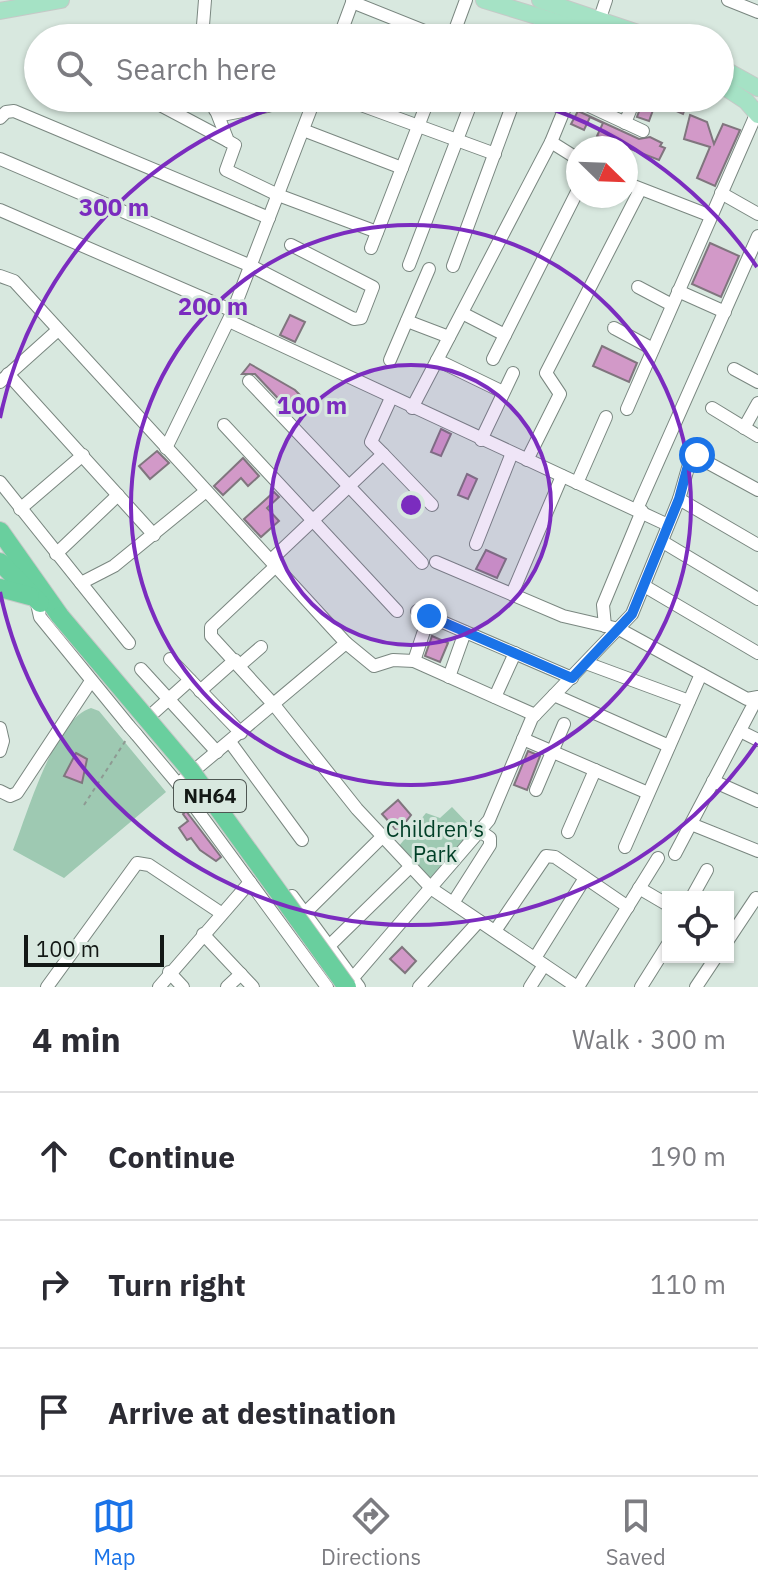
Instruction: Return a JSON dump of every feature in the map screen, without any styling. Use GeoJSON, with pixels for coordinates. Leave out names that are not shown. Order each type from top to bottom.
{"type":"FeatureCollection","features":[{"type":"Feature","properties":{"kind":"highway","name":"NH64"},"geometry":{"type":"LineString","coordinates":[[2,538],[49,608]]}},
{"type":"Feature","properties":{"kind":"highway","name":"NH64"},"geometry":{"type":"LineString","coordinates":[[0,562],[49,608],[191,771],[349,985]]}},
{"type":"Feature","properties":{"kind":"highway"},"geometry":{"type":"LineString","coordinates":[[0,588],[49,608]]}},
{"type":"Feature","properties":{"kind":"main road"},"geometry":{"type":"LineString","coordinates":[[0,11],[61,0]]}},
{"type":"Feature","properties":{"kind":"main road"},"geometry":{"type":"LineString","coordinates":[[484,0],[567,24]]}},
{"type":"Feature","properties":{"kind":"main road"},"geometry":{"type":"LineString","coordinates":[[540,0],[584,24]]}},
{"type":"Feature","properties":{"kind":"main road"},"geometry":{"type":"LineString","coordinates":[[734,75],[758,88]]}},
{"type":"Feature","properties":{"kind":"main road"},"geometry":{"type":"LineString","coordinates":[[734,93],[757,112]]}},
{"type":"Feature","properties":{"kind":"street"},"geometry":{"type":"LineString","coordinates":[[203,24],[205,0]]}},
{"type":"Feature","properties":{"kind":"street"},"geometry":{"type":"LineString","coordinates":[[458,24],[466,0]]}},
{"type":"Feature","properties":{"kind":"street"},"geometry":{"type":"LineString","coordinates":[[601,24],[606,0]]}},
{"type":"Feature","properties":{"kind":"street"},"geometry":{"type":"LineString","coordinates":[[728,0],[758,12]]}},
{"type":"Feature","properties":{"kind":"street"},"geometry":{"type":"LineString","coordinates":[[344,24],[353,1],[417,24]]}},
{"type":"Feature","properties":{"kind":"street"},"geometry":{"type":"LineString","coordinates":[[541,24],[543,18]]}},
{"type":"Feature","properties":{"kind":"street"},"geometry":{"type":"LineString","coordinates":[[0,118],[6,112],[14,111],[269,218]]}},
{"type":"Feature","properties":{"kind":"street"},"geometry":{"type":"LineString","coordinates":[[173,112],[235,145],[226,170],[278,195],[377,232]]}},
{"type":"Feature","properties":{"kind":"street"},"geometry":{"type":"LineString","coordinates":[[224,112],[217,113],[228,141]]}},
{"type":"Feature","properties":{"kind":"street"},"geometry":{"type":"LineString","coordinates":[[166,448],[231,316],[310,112]]}},
{"type":"Feature","properties":{"kind":"street"},"geometry":{"type":"LineString","coordinates":[[380,112],[495,154]]}},
{"type":"Feature","properties":{"kind":"street"},"geometry":{"type":"LineString","coordinates":[[371,248],[424,112]]}},
{"type":"Feature","properties":{"kind":"street"},"geometry":{"type":"LineString","coordinates":[[409,265],[467,112]]}},
{"type":"Feature","properties":{"kind":"street"},"geometry":{"type":"LineString","coordinates":[[453,266],[510,112]]}},
{"type":"Feature","properties":{"kind":"street"},"geometry":{"type":"LineString","coordinates":[[412,408],[565,112]]}},
{"type":"Feature","properties":{"kind":"street"},"geometry":{"type":"LineString","coordinates":[[603,112],[643,131]]}},
{"type":"Feature","properties":{"kind":"street"},"geometry":{"type":"LineString","coordinates":[[625,123],[629,112]]}},
{"type":"Feature","properties":{"kind":"street"},"geometry":{"type":"LineString","coordinates":[[627,409],[757,112]]}},
{"type":"Feature","properties":{"kind":"street"},"geometry":{"type":"LineString","coordinates":[[303,130],[402,168]]}},
{"type":"Feature","properties":{"kind":"street"},"geometry":{"type":"LineString","coordinates":[[551,142],[566,151]]}},
{"type":"Feature","properties":{"kind":"street"},"geometry":{"type":"LineString","coordinates":[[0,159],[251,266],[354,319],[361,318],[373,287],[291,245]]}},
{"type":"Feature","properties":{"kind":"street"},"geometry":{"type":"LineString","coordinates":[[527,460],[560,394],[546,373],[640,190],[711,216]]}},
{"type":"Feature","properties":{"kind":"street"},"geometry":{"type":"LineString","coordinates":[[721,193],[758,214]]}},
{"type":"Feature","properties":{"kind":"street"},"geometry":{"type":"LineString","coordinates":[[493,359],[569,208]]}},
{"type":"Feature","properties":{"kind":"street"},"geometry":{"type":"LineString","coordinates":[[0,210],[231,316],[412,408],[668,525]]}},
{"type":"Feature","properties":{"kind":"street"},"geometry":{"type":"LineString","coordinates":[[605,626],[603,605],[640,510],[758,236]]}},
{"type":"Feature","properties":{"kind":"street"},"geometry":{"type":"LineString","coordinates":[[390,360],[429,269]]}},
{"type":"Feature","properties":{"kind":"street"},"geometry":{"type":"LineString","coordinates":[[0,276],[14,281],[346,643],[374,666],[393,660],[414,661],[535,715]]}},
{"type":"Feature","properties":{"kind":"street"},"geometry":{"type":"LineString","coordinates":[[638,287],[672,305]]}},
{"type":"Feature","properties":{"kind":"street"},"geometry":{"type":"LineString","coordinates":[[678,291],[725,312]]}},
{"type":"Feature","properties":{"kind":"street"},"geometry":{"type":"LineString","coordinates":[[462,313],[505,335]]}},
{"type":"Feature","properties":{"kind":"street"},"geometry":{"type":"LineString","coordinates":[[407,321],[449,337]]}},
{"type":"Feature","properties":{"kind":"street"},"geometry":{"type":"LineString","coordinates":[[614,328],[653,349]]}},
{"type":"Feature","properties":{"kind":"street"},"geometry":{"type":"LineString","coordinates":[[58,330],[4,378],[83,455],[154,535]]}},
{"type":"Feature","properties":{"kind":"street"},"geometry":{"type":"LineString","coordinates":[[437,360],[503,392]]}},
{"type":"Feature","properties":{"kind":"street"},"geometry":{"type":"LineString","coordinates":[[734,369],[758,382]]}},
{"type":"Feature","properties":{"kind":"street"},"geometry":{"type":"LineString","coordinates":[[481,440],[513,373]]}},
{"type":"Feature","properties":{"kind":"street"},"geometry":{"type":"LineString","coordinates":[[249,381],[422,563]]}},
{"type":"Feature","properties":{"kind":"street"},"geometry":{"type":"LineString","coordinates":[[391,398],[371,442],[432,505]]}},
{"type":"Feature","properties":{"kind":"street"},"geometry":{"type":"LineString","coordinates":[[744,428],[758,403]]}},
{"type":"Feature","properties":{"kind":"street"},"geometry":{"type":"LineString","coordinates":[[712,408],[758,436]]}},
{"type":"Feature","properties":{"kind":"street"},"geometry":{"type":"LineString","coordinates":[[577,483],[606,417]]}},
{"type":"Feature","properties":{"kind":"street"},"geometry":{"type":"LineString","coordinates":[[224,425],[397,611]]}},
{"type":"Feature","properties":{"kind":"street"},"geometry":{"type":"LineString","coordinates":[[476,544],[512,453]]}},
{"type":"Feature","properties":{"kind":"street"},"geometry":{"type":"LineString","coordinates":[[327,987],[178,784],[130,734],[40,617],[49,608],[63,612],[151,715],[330,945],[349,985],[489,820],[535,715],[632,614],[646,587],[694,453],[758,490]]}},
{"type":"Feature","properties":{"kind":"street"},"geometry":{"type":"LineString","coordinates":[[383,454],[312,521],[211,627],[211,636],[432,889],[577,987],[658,858]]}},
{"type":"Feature","properties":{"kind":"street"},"geometry":{"type":"LineString","coordinates":[[20,509],[83,455]]}},
{"type":"Feature","properties":{"kind":"street"},"geometry":{"type":"LineString","coordinates":[[512,594],[562,476]]}},
{"type":"Feature","properties":{"kind":"street"},"geometry":{"type":"LineString","coordinates":[[0,482],[129,643]]}},
{"type":"Feature","properties":{"kind":"street"},"geometry":{"type":"LineString","coordinates":[[81,583],[114,566],[206,491]]}},
{"type":"Feature","properties":{"kind":"street"},"geometry":{"type":"LineString","coordinates":[[56,554],[118,495]]}},
{"type":"Feature","properties":{"kind":"street"},"geometry":{"type":"LineString","coordinates":[[679,499],[758,545]]}},
{"type":"Feature","properties":{"kind":"street"},"geometry":{"type":"LineString","coordinates":[[663,542],[758,599]]}},
{"type":"Feature","properties":{"kind":"street"},"geometry":{"type":"LineString","coordinates":[[436,562],[563,616],[619,629],[747,699],[758,698]]}},
{"type":"Feature","properties":{"kind":"street"},"geometry":{"type":"LineString","coordinates":[[646,587],[758,653]]}},
{"type":"Feature","properties":{"kind":"street"},"geometry":{"type":"LineString","coordinates":[[414,661],[423,614],[572,678]]}},
{"type":"Feature","properties":{"kind":"street"},"geometry":{"type":"LineString","coordinates":[[449,677],[465,632]]}},
{"type":"Feature","properties":{"kind":"street"},"geometry":{"type":"LineString","coordinates":[[178,784],[275,706],[346,643]]}},
{"type":"Feature","properties":{"kind":"street"},"geometry":{"type":"LineString","coordinates":[[200,691],[261,647]]}},
{"type":"Feature","properties":{"kind":"street"},"geometry":{"type":"LineString","coordinates":[[495,697],[515,653]]}},
{"type":"Feature","properties":{"kind":"street"},"geometry":{"type":"LineString","coordinates":[[170,659],[200,691],[236,738],[302,840]]}},
{"type":"Feature","properties":{"kind":"street"},"geometry":{"type":"LineString","coordinates":[[586,663],[689,701]]}},
{"type":"Feature","properties":{"kind":"street"},"geometry":{"type":"LineString","coordinates":[[141,669],[217,752]]}},
{"type":"Feature","properties":{"kind":"street"},"geometry":{"type":"LineString","coordinates":[[625,847],[701,674]]}},
{"type":"Feature","properties":{"kind":"street"},"geometry":{"type":"LineString","coordinates":[[151,715],[190,680]]}},
{"type":"Feature","properties":{"kind":"street"},"geometry":{"type":"LineString","coordinates":[[0,793],[10,796],[17,793],[91,681]]}},
{"type":"Feature","properties":{"kind":"street"},"geometry":{"type":"LineString","coordinates":[[554,695],[669,746]]}},
{"type":"Feature","properties":{"kind":"street"},"geometry":{"type":"LineString","coordinates":[[675,854],[758,698]]}},
{"type":"Feature","properties":{"kind":"street"},"geometry":{"type":"LineString","coordinates":[[536,790],[564,724]]}},
{"type":"Feature","properties":{"kind":"street"},"geometry":{"type":"LineString","coordinates":[[0,728],[0,749]]}},
{"type":"Feature","properties":{"kind":"street"},"geometry":{"type":"LineString","coordinates":[[740,731],[758,740]]}},
{"type":"Feature","properties":{"kind":"street"},"geometry":{"type":"LineString","coordinates":[[523,739],[648,793]]}},
{"type":"Feature","properties":{"kind":"street"},"geometry":{"type":"LineString","coordinates":[[568,832],[595,770]]}},
{"type":"Feature","properties":{"kind":"street"},"geometry":{"type":"LineString","coordinates":[[713,781],[758,801]]}},
{"type":"Feature","properties":{"kind":"street"},"geometry":{"type":"LineString","coordinates":[[691,824],[758,851]]}},
{"type":"Feature","properties":{"kind":"street"},"geometry":{"type":"LineString","coordinates":[[453,903],[490,845],[490,838],[480,831]]}},
{"type":"Feature","properties":{"kind":"street"},"geometry":{"type":"LineString","coordinates":[[305,913],[383,836]]}},
{"type":"Feature","properties":{"kind":"street"},"geometry":{"type":"LineString","coordinates":[[495,931],[546,856],[555,857],[628,907]]}},
{"type":"Feature","properties":{"kind":"street"},"geometry":{"type":"LineString","coordinates":[[47,987],[137,863],[149,865],[221,913]]}},
{"type":"Feature","properties":{"kind":"street"},"geometry":{"type":"LineString","coordinates":[[330,945],[411,866]]}},
{"type":"Feature","properties":{"kind":"street"},"geometry":{"type":"LineString","coordinates":[[695,891],[707,870]]}},
{"type":"Feature","properties":{"kind":"street"},"geometry":{"type":"LineString","coordinates":[[530,987],[585,878]]}},
{"type":"Feature","properties":{"kind":"street"},"geometry":{"type":"LineString","coordinates":[[159,987],[250,882]]}},
{"type":"Feature","properties":{"kind":"street"},"geometry":{"type":"LineString","coordinates":[[639,888],[662,901]]}},
{"type":"Feature","properties":{"kind":"street"},"geometry":{"type":"LineString","coordinates":[[734,931],[756,898]]}},
{"type":"Feature","properties":{"kind":"street"},"geometry":{"type":"LineString","coordinates":[[419,987],[479,921]]}},
{"type":"Feature","properties":{"kind":"street"},"geometry":{"type":"LineString","coordinates":[[203,934],[253,987]]}},
{"type":"Feature","properties":{"kind":"street"},"geometry":{"type":"LineString","coordinates":[[641,987],[662,954]]}},
{"type":"Feature","properties":{"kind":"street"},"geometry":{"type":"LineString","coordinates":[[696,987],[712,963]]}},
{"type":"Feature","properties":{"kind":"street"},"geometry":{"type":"LineString","coordinates":[[169,972],[183,987]]}},
{"type":"Feature","properties":{"kind":"street"},"geometry":{"type":"LineString","coordinates":[[227,987],[241,974]]}},
{"type":"Feature","properties":{"kind":"path"},"geometry":{"type":"LineString","coordinates":[[84,805],[130,734]]}},
{"type":"Feature","properties":{"kind":"green space"},"geometry":{"type":"Polygon","coordinates":[[[91,708],[99,711],[166,792],[64,878],[13,850],[54,749],[65,730],[91,708]]]}},
{"type":"Feature","properties":{"kind":"green space","name":"Children's Park"},"geometry":{"type":"Polygon","coordinates":[[[452,807],[473,829],[458,853],[429,879],[399,846],[426,813],[440,818],[452,807]]]}},
{"type":"Feature","properties":{"kind":"building"},"geometry":{"type":"Polygon","coordinates":[[[577,112],[580,112],[632,136],[597,136],[603,123],[590,117],[584,130],[571,124],[577,112]]]}},
{"type":"Feature","properties":{"kind":"building"},"geometry":{"type":"Polygon","coordinates":[[[639,112],[652,112],[649,121],[637,117],[639,112]]]}},
{"type":"Feature","properties":{"kind":"building"},"geometry":{"type":"Polygon","coordinates":[[[690,115],[707,122],[714,144],[723,124],[740,130],[715,186],[697,178],[710,147],[684,139],[690,115]]]}},
{"type":"Feature","properties":{"kind":"building"},"geometry":{"type":"Polygon","coordinates":[[[650,137],[662,143],[660,146],[665,148],[659,160],[638,152],[638,139],[650,137]]]}},
{"type":"Feature","properties":{"kind":"building"},"geometry":{"type":"Polygon","coordinates":[[[710,243],[739,256],[721,297],[692,284],[710,243]]]}},
{"type":"Feature","properties":{"kind":"building"},"geometry":{"type":"Polygon","coordinates":[[[290,315],[305,322],[295,342],[280,335],[290,315]]]}},
{"type":"Feature","properties":{"kind":"building"},"geometry":{"type":"Polygon","coordinates":[[[602,346],[637,363],[629,382],[593,366],[602,346]]]}},
{"type":"Feature","properties":{"kind":"building"},"geometry":{"type":"Polygon","coordinates":[[[250,364],[302,397],[289,410],[255,374],[242,374],[250,364]]]}},
{"type":"Feature","properties":{"kind":"building"},"geometry":{"type":"Polygon","coordinates":[[[441,429],[451,434],[441,456],[431,452],[441,429]]]}},
{"type":"Feature","properties":{"kind":"building"},"geometry":{"type":"Polygon","coordinates":[[[157,451],[169,463],[150,479],[139,466],[157,451]]]}},
{"type":"Feature","properties":{"kind":"building"},"geometry":{"type":"Polygon","coordinates":[[[243,458],[259,476],[248,486],[241,478],[223,495],[214,486],[243,458]]]}},
{"type":"Feature","properties":{"kind":"building"},"geometry":{"type":"Polygon","coordinates":[[[467,474],[477,479],[468,499],[458,495],[467,474]]]}},
{"type":"Feature","properties":{"kind":"building"},"geometry":{"type":"Polygon","coordinates":[[[274,492],[279,497],[267,508],[279,521],[261,537],[244,519],[274,492]]]}},
{"type":"Feature","properties":{"kind":"building"},"geometry":{"type":"Polygon","coordinates":[[[486,550],[506,559],[497,578],[476,569],[486,550]]]}},
{"type":"Feature","properties":{"kind":"building"},"geometry":{"type":"Polygon","coordinates":[[[432,636],[448,643],[440,662],[425,656],[432,636]]]}},
{"type":"Feature","properties":{"kind":"building"},"geometry":{"type":"Polygon","coordinates":[[[528,751],[540,756],[527,790],[514,785],[528,751]]]}},
{"type":"Feature","properties":{"kind":"building"},"geometry":{"type":"Polygon","coordinates":[[[76,753],[87,759],[82,783],[64,776],[76,753]]]}},
{"type":"Feature","properties":{"kind":"building"},"geometry":{"type":"Polygon","coordinates":[[[398,800],[411,815],[398,832],[382,814],[398,800]]]}},
{"type":"Feature","properties":{"kind":"building"},"geometry":{"type":"Polygon","coordinates":[[[186,811],[221,857],[216,861],[200,850],[191,838],[187,840],[179,828],[188,821],[183,814],[186,811]]]}},
{"type":"Feature","properties":{"kind":"building"},"geometry":{"type":"Polygon","coordinates":[[[402,947],[416,961],[405,973],[390,959],[402,947]]]}},
{"type":"Feature","properties":{"kind":"route"},"geometry":{"type":"LineString","coordinates":[[429,616],[572,678],[632,614],[646,587],[679,499],[690,458],[694,453],[697,455]]}}]}
